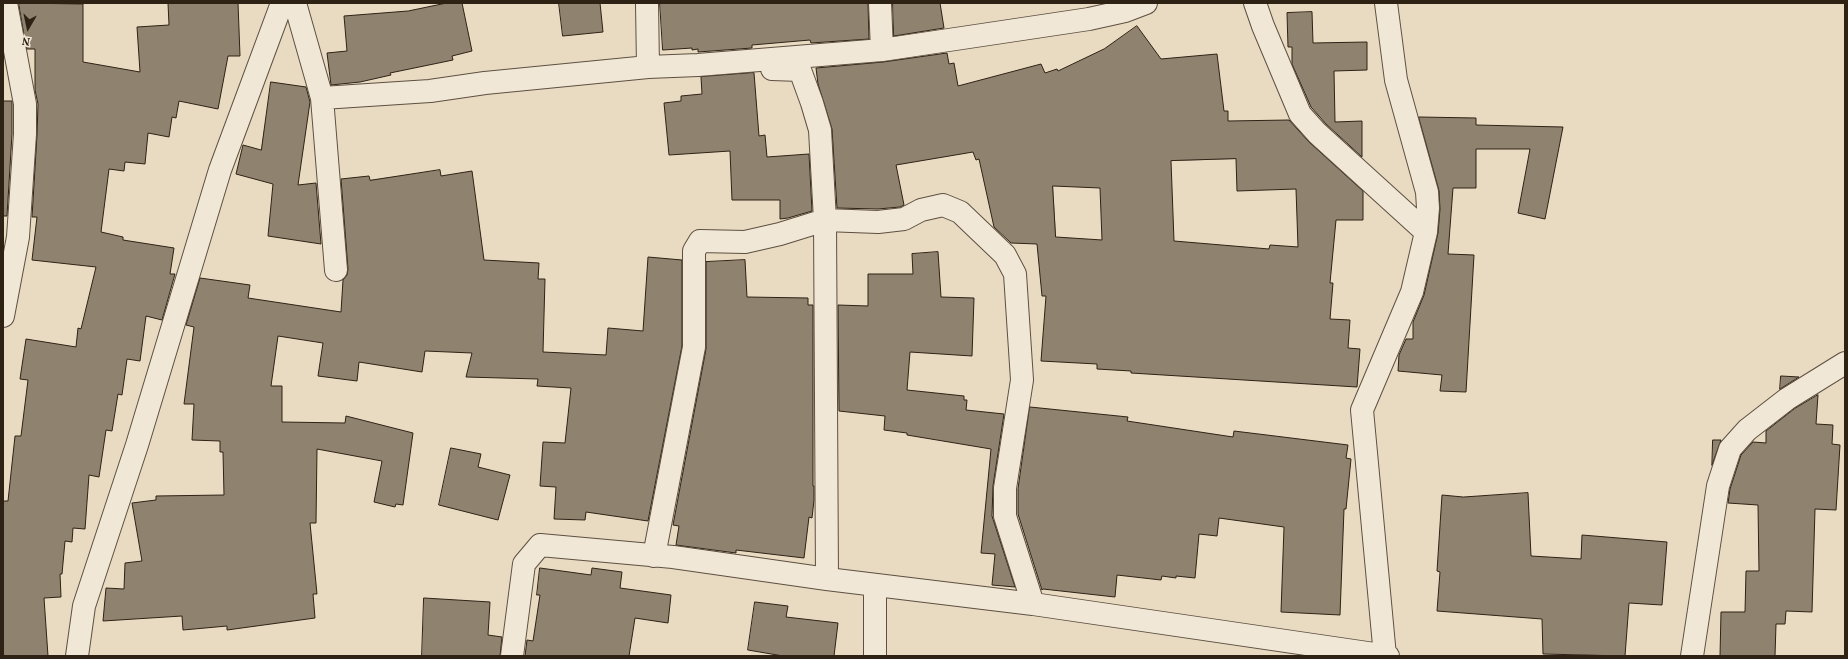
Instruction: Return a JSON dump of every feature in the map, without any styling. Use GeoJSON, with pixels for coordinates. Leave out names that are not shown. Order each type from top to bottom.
{"type":"FeatureCollection","features":[{"type":"Feature","properties":{"kind":"street"},"geometry":{"type":"LineString","coordinates":[[3,316],[18,237],[25,134],[24,104],[6,3]]}},
{"type":"Feature","properties":{"kind":"street"},"geometry":{"type":"LineString","coordinates":[[77,656],[84,606],[137,445],[220,170],[282,3]]}},
{"type":"Feature","properties":{"kind":"street"},"geometry":{"type":"LineString","coordinates":[[295,3],[322,98],[336,270]]}},
{"type":"Feature","properties":{"kind":"street"},"geometry":{"type":"LineString","coordinates":[[647,3],[648,67]]}},
{"type":"Feature","properties":{"kind":"street"},"geometry":{"type":"LineString","coordinates":[[880,3],[882,50]]}},
{"type":"Feature","properties":{"kind":"street"},"geometry":{"type":"LineString","coordinates":[[322,98],[430,90],[648,67],[698,65],[882,50],[1089,18],[1125,11],[1146,3]]}},
{"type":"Feature","properties":{"kind":"street"},"geometry":{"type":"LineString","coordinates":[[1255,3],[1263,26],[1300,114],[1317,133],[1426,232]]}},
{"type":"Feature","properties":{"kind":"street"},"geometry":{"type":"LineString","coordinates":[[1385,656],[1362,410],[1412,292],[1426,232],[1428,208],[1426,192],[1396,80],[1386,3]]}},
{"type":"Feature","properties":{"kind":"street"},"geometry":{"type":"LineString","coordinates":[[698,65],[800,70],[820,130],[825,220],[827,579]]}},
{"type":"Feature","properties":{"kind":"street"},"geometry":{"type":"LineString","coordinates":[[654,556],[694,347],[694,251],[700,242],[745,242],[780,234],[825,220],[878,222],[904,219],[922,210],[944,205],[960,212],[1005,255],[1015,274],[1022,380],[1005,488],[1005,516],[1032,604]]}},
{"type":"Feature","properties":{"kind":"street"},"geometry":{"type":"LineString","coordinates":[[1692,656],[1718,486],[1730,449],[1748,430],[1787,399],[1845,363]]}},
{"type":"Feature","properties":{"kind":"street"},"geometry":{"type":"LineString","coordinates":[[512,656],[524,564],[540,545],[673,557],[827,579],[1032,604],[1388,656]]}},
{"type":"Feature","properties":{"kind":"street"},"geometry":{"type":"LineString","coordinates":[[875,585],[875,656]]}},
{"type":"Feature","properties":{"kind":"building"},"geometry":{"type":"Polygon","coordinates":[[[19,3],[83,4],[83,62],[140,72],[137,27],[169,25],[168,3],[238,3],[240,56],[228,56],[218,109],[179,101],[176,118],[172,117],[169,137],[148,133],[145,164],[125,162],[124,171],[109,169],[101,232],[123,237],[123,240],[174,248],[170,274],[175,274],[162,320],[146,316],[140,361],[127,359],[122,395],[118,394],[112,431],[106,430],[99,477],[89,475],[85,529],[73,528],[72,542],[65,541],[62,574],[60,574],[61,597],[44,598],[48,656],[3,656],[3,501],[8,501],[15,436],[21,436],[28,380],[20,379],[26,339],[76,347],[78,328],[81,329],[96,267],[32,260],[37,217],[32,217],[38,104],[35,90],[35,49],[27,49],[19,3]]]}},
{"type":"Feature","properties":{"kind":"building"},"geometry":{"type":"Polygon","coordinates":[[[447,3],[462,3],[472,51],[452,56],[453,60],[390,73],[391,75],[360,82],[331,85],[327,53],[347,51],[344,16],[408,11],[447,3]]]}},
{"type":"Feature","properties":{"kind":"building"},"geometry":{"type":"Polygon","coordinates":[[[559,3],[600,3],[603,32],[563,36],[559,3]]]}},
{"type":"Feature","properties":{"kind":"building"},"geometry":{"type":"Polygon","coordinates":[[[660,3],[868,3],[869,39],[811,43],[810,40],[752,45],[752,48],[698,52],[698,49],[692,50],[692,48],[663,50],[660,3]]]}},
{"type":"Feature","properties":{"kind":"building"},"geometry":{"type":"Polygon","coordinates":[[[893,3],[940,3],[944,28],[894,36],[893,3]]]}},
{"type":"Feature","properties":{"kind":"building"},"geometry":{"type":"Polygon","coordinates":[[[1312,12],[1313,43],[1367,42],[1367,70],[1334,71],[1335,122],[1362,121],[1362,157],[1326,124],[1311,107],[1292,64],[1292,47],[1288,47],[1287,13],[1312,12]]]}},
{"type":"Feature","properties":{"kind":"building"},"geometry":{"type":"Polygon","coordinates":[[[1137,26],[1161,59],[1217,54],[1224,111],[1228,111],[1228,121],[1289,120],[1309,142],[1363,191],[1363,220],[1336,220],[1330,283],[1333,283],[1330,319],[1350,320],[1348,348],[1360,349],[1357,387],[1131,373],[1131,371],[1097,369],[1097,364],[1041,361],[1046,296],[1042,296],[1037,244],[1011,243],[994,227],[979,159],[976,160],[973,152],[896,165],[904,205],[900,207],[878,209],[837,208],[832,129],[818,84],[816,68],[883,62],[947,53],[949,64],[954,63],[958,86],[1041,64],[1045,73],[1057,69],[1058,71],[1104,49],[1137,26]],[[1236,159],[1171,161],[1174,241],[1269,249],[1270,245],[1298,247],[1296,189],[1237,191],[1236,159]],[[1053,186],[1056,237],[1102,240],[1100,188],[1053,186]]]}},
{"type":"Feature","properties":{"kind":"building"},"geometry":{"type":"Polygon","coordinates":[[[754,73],[759,136],[765,135],[767,157],[809,154],[812,211],[780,219],[780,200],[732,200],[730,151],[669,155],[664,103],[681,101],[681,96],[702,94],[701,77],[754,73]]]}},
{"type":"Feature","properties":{"kind":"building"},"geometry":{"type":"Polygon","coordinates":[[[271,82],[306,87],[310,102],[298,185],[316,183],[321,244],[268,236],[273,184],[236,174],[243,145],[261,150],[271,82]]]}},
{"type":"Feature","properties":{"kind":"building"},"geometry":{"type":"Polygon","coordinates":[[[3,101],[12,101],[12,134],[7,216],[3,216],[3,101]]]}},
{"type":"Feature","properties":{"kind":"building"},"geometry":{"type":"Polygon","coordinates":[[[1419,117],[1476,118],[1476,125],[1563,127],[1545,219],[1518,213],[1530,149],[1476,149],[1476,188],[1453,188],[1448,254],[1474,255],[1466,392],[1440,391],[1442,375],[1398,371],[1399,355],[1406,339],[1413,339],[1413,322],[1424,295],[1438,233],[1440,209],[1439,191],[1419,117]]]}},
{"type":"Feature","properties":{"kind":"building"},"geometry":{"type":"Polygon","coordinates":[[[440,170],[441,176],[472,171],[484,260],[539,263],[538,279],[545,279],[543,352],[606,355],[608,328],[643,331],[648,257],[682,260],[682,346],[648,521],[586,512],[585,520],[554,519],[556,487],[540,486],[543,442],[565,443],[571,388],[537,386],[538,379],[466,377],[472,353],[425,351],[422,372],[359,362],[357,381],[318,376],[323,343],[278,336],[271,386],[282,386],[282,422],[345,423],[346,416],[413,433],[403,505],[396,504],[395,507],[374,502],[382,461],[317,449],[316,523],[310,523],[317,594],[313,594],[315,618],[227,630],[227,626],[183,630],[182,616],[103,621],[106,588],[124,589],[125,563],[142,561],[132,503],[156,500],[156,496],[224,495],[223,452],[220,452],[220,441],[192,440],[194,404],[184,404],[194,327],[186,325],[200,278],[250,285],[248,298],[341,312],[343,280],[347,275],[348,269],[341,179],[369,176],[370,180],[440,170]]]}},
{"type":"Feature","properties":{"kind":"building"},"geometry":{"type":"Polygon","coordinates":[[[938,252],[941,297],[974,298],[972,356],[910,352],[907,390],[964,396],[964,400],[967,400],[966,410],[1004,414],[993,486],[992,516],[1015,587],[992,585],[995,554],[981,553],[991,449],[884,430],[885,416],[839,411],[838,305],[868,306],[868,274],[913,274],[912,254],[938,252]]]}},
{"type":"Feature","properties":{"kind":"building"},"geometry":{"type":"Polygon","coordinates":[[[745,260],[747,297],[808,298],[808,305],[813,305],[814,500],[812,518],[809,517],[804,558],[736,550],[736,553],[676,545],[679,526],[673,525],[706,349],[706,262],[745,260]]]}},
{"type":"Feature","properties":{"kind":"building"},"geometry":{"type":"Polygon","coordinates":[[[1781,376],[1799,377],[1780,389],[1781,376]]]}},
{"type":"Feature","properties":{"kind":"building"},"geometry":{"type":"Polygon","coordinates":[[[1818,395],[1816,424],[1833,425],[1832,444],[1840,445],[1836,510],[1815,509],[1812,612],[1786,611],[1785,624],[1776,624],[1775,656],[1720,656],[1721,612],[1745,612],[1746,571],[1759,571],[1758,505],[1728,503],[1730,489],[1741,455],[1753,442],[1766,443],[1766,431],[1794,409],[1818,395]]]}},
{"type":"Feature","properties":{"kind":"building"},"geometry":{"type":"Polygon","coordinates":[[[1030,407],[1128,417],[1127,421],[1233,437],[1234,431],[1348,445],[1346,458],[1351,459],[1346,509],[1344,509],[1340,615],[1281,612],[1284,527],[1219,518],[1217,536],[1199,534],[1195,578],[1162,576],[1161,580],[1117,575],[1115,597],[1042,590],[1018,514],[1018,489],[1030,407]]]}},
{"type":"Feature","properties":{"kind":"building"},"geometry":{"type":"Polygon","coordinates":[[[1713,440],[1721,440],[1712,465],[1713,440]]]}},
{"type":"Feature","properties":{"kind":"building"},"geometry":{"type":"Polygon","coordinates":[[[451,448],[481,454],[478,467],[510,475],[498,520],[439,505],[451,448]]]}},
{"type":"Feature","properties":{"kind":"building"},"geometry":{"type":"Polygon","coordinates":[[[1528,493],[1531,556],[1581,559],[1582,535],[1667,542],[1662,605],[1629,603],[1625,656],[1543,654],[1542,619],[1437,611],[1440,572],[1437,571],[1442,495],[1463,497],[1528,493]]]}},
{"type":"Feature","properties":{"kind":"building"},"geometry":{"type":"Polygon","coordinates":[[[540,568],[591,575],[592,568],[622,572],[620,588],[671,595],[668,623],[635,618],[629,656],[525,656],[527,640],[533,641],[540,595],[537,595],[540,568]]]}},
{"type":"Feature","properties":{"kind":"building"},"geometry":{"type":"Polygon","coordinates":[[[424,598],[490,602],[488,635],[502,637],[500,656],[422,656],[424,598]]]}},
{"type":"Feature","properties":{"kind":"building"},"geometry":{"type":"Polygon","coordinates":[[[755,602],[788,606],[786,617],[838,623],[834,656],[783,656],[748,650],[755,602]]]}}]}
